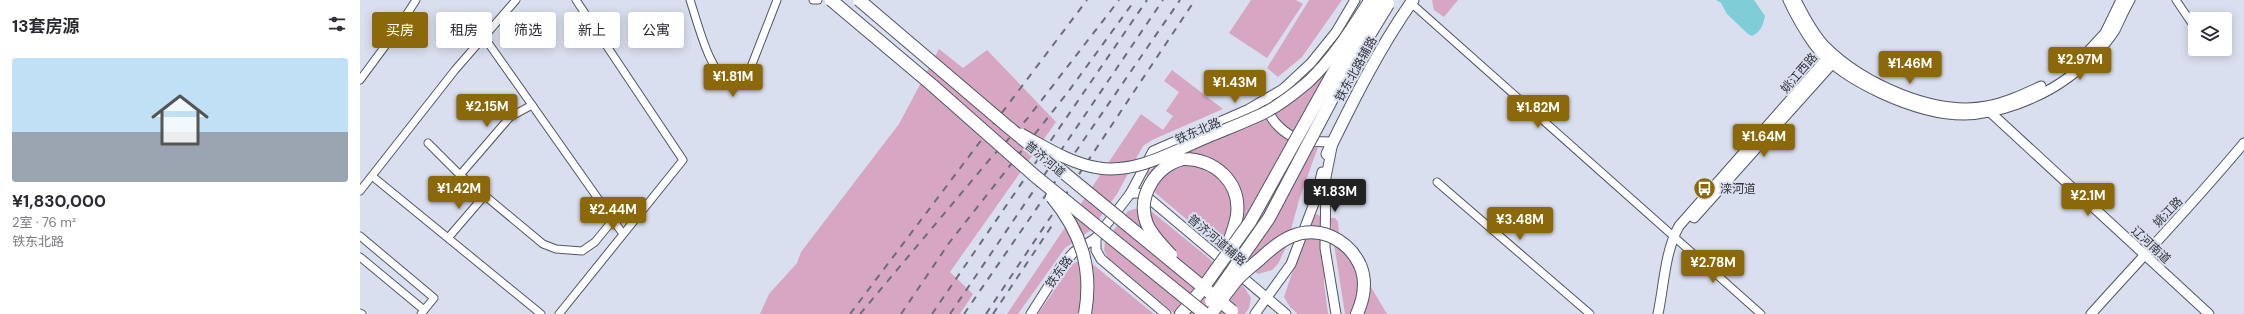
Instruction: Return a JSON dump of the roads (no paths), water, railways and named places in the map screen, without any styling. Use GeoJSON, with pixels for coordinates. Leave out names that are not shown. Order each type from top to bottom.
{"type":"FeatureCollection","features":[{"type":"Feature","properties":{"kind":"highway","name":"普济河道"},"geometry":{"type":"LineString","coordinates":[[831,0],[932,85],[1035,176],[1205,314]]}},
{"type":"Feature","properties":{"kind":"highway","name":"普济河道"},"geometry":{"type":"LineString","coordinates":[[859,0],[1007,126],[1235,313]]}},
{"type":"Feature","properties":{"kind":"highway"},"geometry":{"type":"LineString","coordinates":[[1200,314],[1211,301],[1268,218],[1386,1]]}},
{"type":"Feature","properties":{"kind":"highway"},"geometry":{"type":"LineString","coordinates":[[1181,314],[1200,292],[1250,222],[1335,69],[1386,1]]}},
{"type":"Feature","properties":{"kind":"highway"},"geometry":{"type":"LineString","coordinates":[[1189,276],[1152,233],[1145,214],[1145,199],[1150,185],[1157,174],[1172,163],[1189,159],[1208,163],[1220,169],[1232,186],[1238,204],[1237,217],[1223,258]]}},
{"type":"Feature","properties":{"kind":"highway"},"geometry":{"type":"LineString","coordinates":[[1035,176],[1066,214],[1079,240],[1086,274],[1087,292],[1085,314]]}},
{"type":"Feature","properties":{"kind":"highway"},"geometry":{"type":"LineString","coordinates":[[1212,314],[1235,281],[1259,242],[1268,218]]}},
{"type":"Feature","properties":{"kind":"highway"},"geometry":{"type":"LineString","coordinates":[[1235,281],[1282,240],[1304,233],[1326,235],[1347,246],[1356,256],[1361,268],[1364,291],[1357,314]]}},
{"type":"Feature","properties":{"kind":"main road"},"geometry":{"type":"LineString","coordinates":[[1007,126],[1083,164],[1098,168],[1116,169],[1138,165],[1266,111],[1293,94],[1309,81],[1336,50],[1370,0]]}},
{"type":"Feature","properties":{"kind":"main road","name":"铁东北路辅路"},"geometry":{"type":"LineString","coordinates":[[1327,154],[1386,40],[1412,1]]}},
{"type":"Feature","properties":{"kind":"street"},"geometry":{"type":"LineString","coordinates":[[360,80],[394,34],[416,0]]}},
{"type":"Feature","properties":{"kind":"street"},"geometry":{"type":"LineString","coordinates":[[492,28],[516,0]]}},
{"type":"Feature","properties":{"kind":"street"},"geometry":{"type":"LineString","coordinates":[[559,314],[683,160],[576,0]]}},
{"type":"Feature","properties":{"kind":"street"},"geometry":{"type":"LineString","coordinates":[[690,0],[717,71],[724,82],[733,88],[743,82],[749,72],[777,0]]}},
{"type":"Feature","properties":{"kind":"street"},"geometry":{"type":"LineString","coordinates":[[813,0],[818,0]]}},
{"type":"Feature","properties":{"kind":"street"},"geometry":{"type":"LineString","coordinates":[[1788,0],[1814,45],[1832,59],[1892,91],[1953,107],[1988,109],[2031,98],[2068,78],[2100,50],[2109,39],[2130,0]]}},
{"type":"Feature","properties":{"kind":"street"},"geometry":{"type":"LineString","coordinates":[[1796,0],[1811,27],[1825,46],[1832,59]]}},
{"type":"Feature","properties":{"kind":"street"},"geometry":{"type":"LineString","coordinates":[[1988,109],[2061,76],[2088,53],[2105,33],[2121,0]]}},
{"type":"Feature","properties":{"kind":"street"},"geometry":{"type":"LineString","coordinates":[[2176,0],[2188,18]]}},
{"type":"Feature","properties":{"kind":"street"},"geometry":{"type":"LineString","coordinates":[[1412,1],[1761,314]]}},
{"type":"Feature","properties":{"kind":"street","name":"铁东北路"},"geometry":{"type":"LineString","coordinates":[[1096,238],[1130,194],[1153,151],[1249,109],[1276,93],[1311,63],[1336,32],[1352,3]]}},
{"type":"Feature","properties":{"kind":"street"},"geometry":{"type":"LineString","coordinates":[[360,191],[455,70],[474,48]]}},
{"type":"Feature","properties":{"kind":"street"},"geometry":{"type":"LineString","coordinates":[[492,48],[623,234]]}},
{"type":"Feature","properties":{"kind":"street","name":"姚江西路"},"geometry":{"type":"LineString","coordinates":[[1658,314],[1680,226],[1832,59]]}},
{"type":"Feature","properties":{"kind":"street"},"geometry":{"type":"LineString","coordinates":[[1276,93],[1269,108],[1273,119],[1285,131],[1299,140],[1333,142],[1326,178],[1324,248],[1336,314]]}},
{"type":"Feature","properties":{"kind":"street"},"geometry":{"type":"LineString","coordinates":[[460,174],[510,117],[532,105]]}},
{"type":"Feature","properties":{"kind":"street","name":"辽河南道"},"geometry":{"type":"LineString","coordinates":[[1988,109],[2209,314]]}},
{"type":"Feature","properties":{"kind":"street"},"geometry":{"type":"LineString","coordinates":[[428,143],[460,174],[543,244],[556,249],[582,251],[595,242],[613,220]]}},
{"type":"Feature","properties":{"kind":"street","name":"姚江路"},"geometry":{"type":"LineString","coordinates":[[2091,314],[2144,255],[2192,205],[2244,143]]}},
{"type":"Feature","properties":{"kind":"street"},"geometry":{"type":"LineString","coordinates":[[1255,314],[1268,298],[1291,264],[1316,198],[1327,154]]}},
{"type":"Feature","properties":{"kind":"street"},"geometry":{"type":"LineString","coordinates":[[372,176],[541,314]]}},
{"type":"Feature","properties":{"kind":"street"},"geometry":{"type":"LineString","coordinates":[[1437,182],[1590,314]]}},
{"type":"Feature","properties":{"kind":"street","name":"普济河道辅路"},"geometry":{"type":"LineString","coordinates":[[1130,194],[1137,192],[1145,196],[1286,314]]}},
{"type":"Feature","properties":{"kind":"street"},"geometry":{"type":"LineString","coordinates":[[448,238],[485,195]]}},
{"type":"Feature","properties":{"kind":"street"},"geometry":{"type":"LineString","coordinates":[[360,236],[434,298],[423,312],[360,257]]}},
{"type":"Feature","properties":{"kind":"street"},"geometry":{"type":"LineString","coordinates":[[1096,238],[1096,250],[1100,259],[1166,314]]}},
{"type":"Feature","properties":{"kind":"street","name":"铁东路"},"geometry":{"type":"LineString","coordinates":[[1031,314],[1062,265],[1074,252],[1096,238]]}},
{"type":"Feature","properties":{"kind":"street","name":"姚江西路"},"geometry":{"type":"LineString","coordinates":[[1664,314],[1676,238]]}},
{"type":"Feature","properties":{"kind":"water"},"geometry":{"type":"Polygon","coordinates":[[[1716,0],[1754,0],[1765,16],[1761,28],[1752,36],[1748,34],[1727,14],[1721,3],[1716,0]]]}},
{"type":"Feature","properties":{"kind":"railway"},"geometry":{"type":"LineString","coordinates":[[850,314],[1087,0]]}},
{"type":"Feature","properties":{"kind":"railway"},"geometry":{"type":"LineString","coordinates":[[860,314],[990,159],[1027,119],[1119,0]]}},
{"type":"Feature","properties":{"kind":"railway"},"geometry":{"type":"LineString","coordinates":[[901,314],[949,243],[1068,92],[1135,0]]}},
{"type":"Feature","properties":{"kind":"railway"},"geometry":{"type":"LineString","coordinates":[[932,314],[1147,0]]}},
{"type":"Feature","properties":{"kind":"railway"},"geometry":{"type":"LineString","coordinates":[[950,314],[1163,0]]}},
{"type":"Feature","properties":{"kind":"railway"},"geometry":{"type":"LineString","coordinates":[[964,314],[1180,0]]}},
{"type":"Feature","properties":{"kind":"railway"},"geometry":{"type":"LineString","coordinates":[[986,314],[1195,0]]}},
{"type":"Feature","properties":{"kind":"railway"},"geometry":{"type":"LineString","coordinates":[[993,314],[1053,224]]}},
{"type":"Feature","properties":{"kind":"place","name":"滦河道"},"geometry":{"type":"Point","coordinates":[1705,189]}}]}
